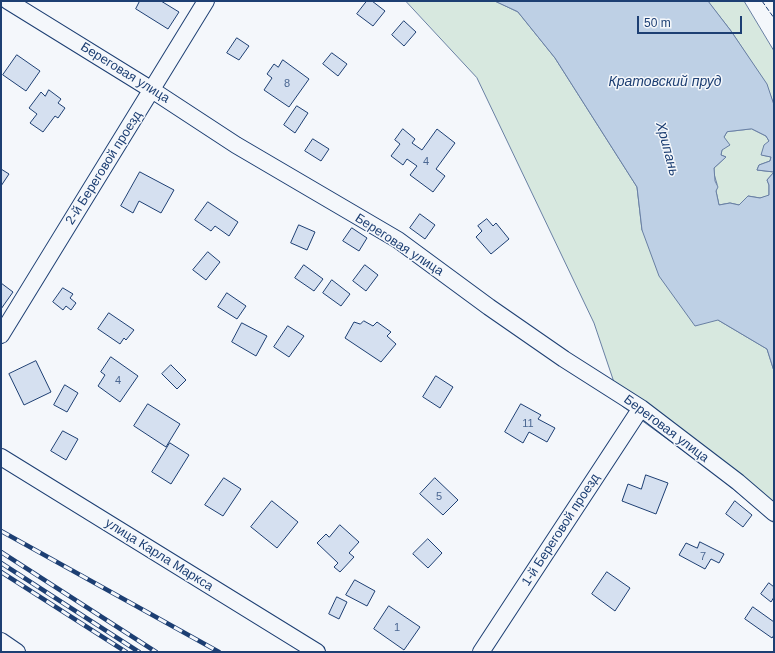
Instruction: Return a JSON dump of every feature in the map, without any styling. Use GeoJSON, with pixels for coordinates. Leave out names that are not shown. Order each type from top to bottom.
{"type":"FeatureCollection","features":[{"type":"Feature","properties":{"kind":"street","name":"Береговая улица"},"geometry":{"type":"LineString","coordinates":[[8,1],[152,90],[236,145],[398,240],[545,346],[641,408],[738,482],[774,513]]}},
{"type":"Feature","properties":{"kind":"street","name":"2-й Береговой проезд"},"geometry":{"type":"LineString","coordinates":[[1,335],[206,1]]}},
{"type":"Feature","properties":{"kind":"street","name":"1-й Береговой проезд"},"geometry":{"type":"LineString","coordinates":[[481,652],[641,408]]}},
{"type":"Feature","properties":{"kind":"street","name":"улица Карла Маркса"},"geometry":{"type":"LineString","coordinates":[[1,457],[317,652]]}},
{"type":"Feature","properties":{"kind":"street"},"geometry":{"type":"LineString","coordinates":[[1,641],[17,652]]}},
{"type":"Feature","properties":{"kind":"shaded area"},"geometry":{"type":"Polygon","coordinates":[[[406,1],[495,1],[518,12],[555,58],[637,187],[642,230],[718,320],[767,349],[774,371],[774,523],[715,474],[622,406],[594,323],[477,78],[406,1]]]}},
{"type":"Feature","properties":{"kind":"shaded area"},"geometry":{"type":"Polygon","coordinates":[[[708,1],[744,1],[774,51],[774,105],[766,84],[731,31],[708,1]]]}},
{"type":"Feature","properties":{"kind":"shaded area"},"geometry":{"type":"Polygon","coordinates":[[[752,129],[766,136],[769,141],[762,155],[771,157],[770,161],[759,165],[757,170],[774,172],[767,180],[769,185],[769,196],[760,198],[748,196],[739,205],[730,203],[719,205],[714,168],[726,157],[721,155],[724,137],[727,132],[752,129]]]}},
{"type":"Feature","properties":{"kind":"water","name":"Кратовский пруд"},"geometry":{"type":"Polygon","coordinates":[[[495,1],[708,1],[731,31],[767,84],[774,105],[774,172],[774,371],[767,349],[718,320],[695,326],[659,276],[642,230],[637,187],[555,58],[518,12],[495,1]],[[752,129],[727,132],[724,137],[730,145],[722,150],[721,155],[726,157],[714,168],[715,181],[718,187],[716,191],[719,205],[730,203],[739,205],[748,196],[760,198],[769,195],[769,185],[767,180],[774,172],[757,170],[759,165],[770,161],[771,157],[761,155],[764,145],[769,141],[766,136],[752,129]]]}},
{"type":"Feature","properties":{"kind":"building"},"geometry":{"type":"Polygon","coordinates":[[[140,1],[161,1],[179,12],[168,29],[136,9],[140,1]]]}},
{"type":"Feature","properties":{"kind":"building"},"geometry":{"type":"Polygon","coordinates":[[[367,1],[372,1],[385,11],[373,26],[357,14],[367,1]]]}},
{"type":"Feature","properties":{"kind":"building"},"geometry":{"type":"Polygon","coordinates":[[[404,21],[416,32],[404,46],[392,35],[404,21]]]}},
{"type":"Feature","properties":{"kind":"building"},"geometry":{"type":"Polygon","coordinates":[[[237,38],[249,46],[239,60],[227,53],[237,38]]]}},
{"type":"Feature","properties":{"kind":"building"},"geometry":{"type":"Polygon","coordinates":[[[332,53],[347,64],[338,76],[323,64],[332,53]]]}},
{"type":"Feature","properties":{"kind":"building"},"geometry":{"type":"Polygon","coordinates":[[[17,55],[40,71],[26,91],[3,75],[17,55]]]}},
{"type":"Feature","properties":{"kind":"building"},"geometry":{"type":"Polygon","coordinates":[[[283,60],[309,79],[289,107],[264,90],[272,78],[267,74],[274,64],[278,67],[283,60]]]}},
{"type":"Feature","properties":{"kind":"building"},"geometry":{"type":"Polygon","coordinates":[[[49,90],[61,99],[58,103],[65,108],[58,118],[55,116],[43,132],[30,123],[37,114],[29,108],[41,92],[45,96],[49,90]]]}},
{"type":"Feature","properties":{"kind":"building"},"geometry":{"type":"Polygon","coordinates":[[[297,106],[308,113],[295,133],[284,125],[297,106]]]}},
{"type":"Feature","properties":{"kind":"building"},"geometry":{"type":"Polygon","coordinates":[[[403,129],[415,139],[412,143],[422,150],[437,129],[455,143],[436,169],[445,176],[433,192],[410,175],[417,166],[407,159],[403,165],[391,156],[400,144],[395,140],[403,129]]]}},
{"type":"Feature","properties":{"kind":"building"},"geometry":{"type":"Polygon","coordinates":[[[313,139],[329,149],[321,161],[305,151],[313,139]]]}},
{"type":"Feature","properties":{"kind":"building"},"geometry":{"type":"Polygon","coordinates":[[[1,169],[9,174],[1,186],[1,169]]]}},
{"type":"Feature","properties":{"kind":"building"},"geometry":{"type":"Polygon","coordinates":[[[140,172],[174,190],[161,213],[139,201],[133,213],[121,206],[140,172]]]}},
{"type":"Feature","properties":{"kind":"building"},"geometry":{"type":"Polygon","coordinates":[[[208,202],[238,222],[229,236],[215,226],[211,231],[195,220],[208,202]]]}},
{"type":"Feature","properties":{"kind":"building"},"geometry":{"type":"Polygon","coordinates":[[[420,214],[435,225],[425,239],[410,228],[420,214]]]}},
{"type":"Feature","properties":{"kind":"building"},"geometry":{"type":"Polygon","coordinates":[[[487,219],[493,226],[496,223],[509,239],[491,254],[476,237],[482,231],[478,226],[487,219]]]}},
{"type":"Feature","properties":{"kind":"building"},"geometry":{"type":"Polygon","coordinates":[[[299,225],[315,232],[307,250],[291,243],[299,225]]]}},
{"type":"Feature","properties":{"kind":"building"},"geometry":{"type":"Polygon","coordinates":[[[352,228],[367,238],[359,251],[343,241],[352,228]]]}},
{"type":"Feature","properties":{"kind":"building"},"geometry":{"type":"Polygon","coordinates":[[[208,252],[220,262],[206,280],[193,270],[208,252]]]}},
{"type":"Feature","properties":{"kind":"building"},"geometry":{"type":"Polygon","coordinates":[[[304,265],[323,279],[314,291],[295,278],[304,265]]]}},
{"type":"Feature","properties":{"kind":"building"},"geometry":{"type":"Polygon","coordinates":[[[365,265],[378,275],[366,291],[353,281],[365,265]]]}},
{"type":"Feature","properties":{"kind":"building"},"geometry":{"type":"Polygon","coordinates":[[[332,280],[350,294],[341,306],[323,293],[332,280]]]}},
{"type":"Feature","properties":{"kind":"building"},"geometry":{"type":"Polygon","coordinates":[[[1,283],[13,292],[1,309],[1,283]]]}},
{"type":"Feature","properties":{"kind":"building"},"geometry":{"type":"Polygon","coordinates":[[[63,288],[73,294],[70,298],[76,303],[71,310],[66,306],[63,310],[53,302],[63,288]]]}},
{"type":"Feature","properties":{"kind":"building"},"geometry":{"type":"Polygon","coordinates":[[[227,293],[246,306],[237,319],[218,307],[227,293]]]}},
{"type":"Feature","properties":{"kind":"building"},"geometry":{"type":"Polygon","coordinates":[[[109,313],[134,330],[126,340],[124,338],[120,344],[98,329],[109,313]]]}},
{"type":"Feature","properties":{"kind":"building"},"geometry":{"type":"Polygon","coordinates":[[[364,321],[373,326],[377,322],[391,332],[387,336],[396,344],[381,362],[345,338],[354,322],[360,324],[364,321]]]}},
{"type":"Feature","properties":{"kind":"building"},"geometry":{"type":"Polygon","coordinates":[[[242,323],[267,336],[256,356],[232,342],[242,323]]]}},
{"type":"Feature","properties":{"kind":"building"},"geometry":{"type":"Polygon","coordinates":[[[288,326],[304,336],[289,357],[274,347],[288,326]]]}},
{"type":"Feature","properties":{"kind":"building"},"geometry":{"type":"Polygon","coordinates":[[[111,357],[138,376],[120,402],[98,386],[105,375],[101,372],[111,357]]]}},
{"type":"Feature","properties":{"kind":"building"},"geometry":{"type":"Polygon","coordinates":[[[36,361],[51,392],[24,405],[9,374],[36,361]]]}},
{"type":"Feature","properties":{"kind":"building"},"geometry":{"type":"Polygon","coordinates":[[[171,365],[186,380],[177,389],[162,374],[171,365]]]}},
{"type":"Feature","properties":{"kind":"building"},"geometry":{"type":"Polygon","coordinates":[[[436,376],[453,387],[440,408],[423,397],[436,376]]]}},
{"type":"Feature","properties":{"kind":"building"},"geometry":{"type":"Polygon","coordinates":[[[65,385],[78,393],[67,412],[54,405],[65,385]]]}},
{"type":"Feature","properties":{"kind":"building"},"geometry":{"type":"Polygon","coordinates":[[[148,404],[180,424],[166,447],[134,426],[148,404]]]}},
{"type":"Feature","properties":{"kind":"building"},"geometry":{"type":"Polygon","coordinates":[[[521,404],[541,415],[538,419],[555,428],[547,442],[529,432],[523,443],[505,432],[521,404]]]}},
{"type":"Feature","properties":{"kind":"building"},"geometry":{"type":"Polygon","coordinates":[[[63,431],[78,439],[66,460],[51,451],[63,431]]]}},
{"type":"Feature","properties":{"kind":"building"},"geometry":{"type":"Polygon","coordinates":[[[170,443],[189,455],[171,484],[152,472],[170,443]]]}},
{"type":"Feature","properties":{"kind":"building"},"geometry":{"type":"Polygon","coordinates":[[[646,475],[668,483],[656,514],[622,501],[628,484],[641,489],[646,475]]]}},
{"type":"Feature","properties":{"kind":"building"},"geometry":{"type":"Polygon","coordinates":[[[224,478],[241,489],[223,516],[205,505],[224,478]]]}},
{"type":"Feature","properties":{"kind":"building"},"geometry":{"type":"Polygon","coordinates":[[[435,478],[458,500],[443,515],[420,494],[435,478]]]}},
{"type":"Feature","properties":{"kind":"building"},"geometry":{"type":"Polygon","coordinates":[[[272,501],[298,522],[277,548],[251,527],[272,501]]]}},
{"type":"Feature","properties":{"kind":"building"},"geometry":{"type":"Polygon","coordinates":[[[735,501],[752,515],[743,527],[726,514],[735,501]]]}},
{"type":"Feature","properties":{"kind":"building"},"geometry":{"type":"Polygon","coordinates":[[[340,525],[359,542],[349,553],[354,557],[340,572],[334,567],[338,563],[317,543],[326,534],[329,537],[340,525]]]}},
{"type":"Feature","properties":{"kind":"building"},"geometry":{"type":"Polygon","coordinates":[[[428,539],[442,553],[428,568],[413,554],[428,539]]]}},
{"type":"Feature","properties":{"kind":"building"},"geometry":{"type":"Polygon","coordinates":[[[700,542],[724,554],[719,563],[711,559],[705,569],[679,555],[686,543],[697,548],[700,542]]]}},
{"type":"Feature","properties":{"kind":"building"},"geometry":{"type":"Polygon","coordinates":[[[607,572],[630,588],[615,611],[592,594],[607,572]]]}},
{"type":"Feature","properties":{"kind":"building"},"geometry":{"type":"Polygon","coordinates":[[[355,580],[375,591],[367,606],[346,595],[355,580]]]}},
{"type":"Feature","properties":{"kind":"building"},"geometry":{"type":"Polygon","coordinates":[[[769,583],[774,587],[774,597],[771,602],[761,594],[769,583]]]}},
{"type":"Feature","properties":{"kind":"building"},"geometry":{"type":"Polygon","coordinates":[[[337,597],[347,602],[339,619],[329,614],[337,597]]]}},
{"type":"Feature","properties":{"kind":"building"},"geometry":{"type":"Polygon","coordinates":[[[389,606],[420,627],[404,650],[374,629],[389,606]]]}},
{"type":"Feature","properties":{"kind":"building"},"geometry":{"type":"Polygon","coordinates":[[[753,607],[774,622],[774,635],[772,638],[745,619],[753,607]]]}},
{"type":"Feature","properties":{"kind":"railway"},"geometry":{"type":"LineString","coordinates":[[1,531],[219,652]]}},
{"type":"Feature","properties":{"kind":"railway"},"geometry":{"type":"LineString","coordinates":[[1,552],[156,652]]}},
{"type":"Feature","properties":{"kind":"railway"},"geometry":{"type":"LineString","coordinates":[[1,563],[139,652]]}},
{"type":"Feature","properties":{"kind":"railway"},"geometry":{"type":"LineString","coordinates":[[1,572],[126,652]]}},
{"type":"Feature","properties":{"kind":"fence"},"geometry":{"type":"LineString","coordinates":[[762,1],[774,18]]}},
{"type":"Feature","properties":{"kind":"water label","name":"Хрипань"},"geometry":{"type":"Point","coordinates":[667,149]}}]}
